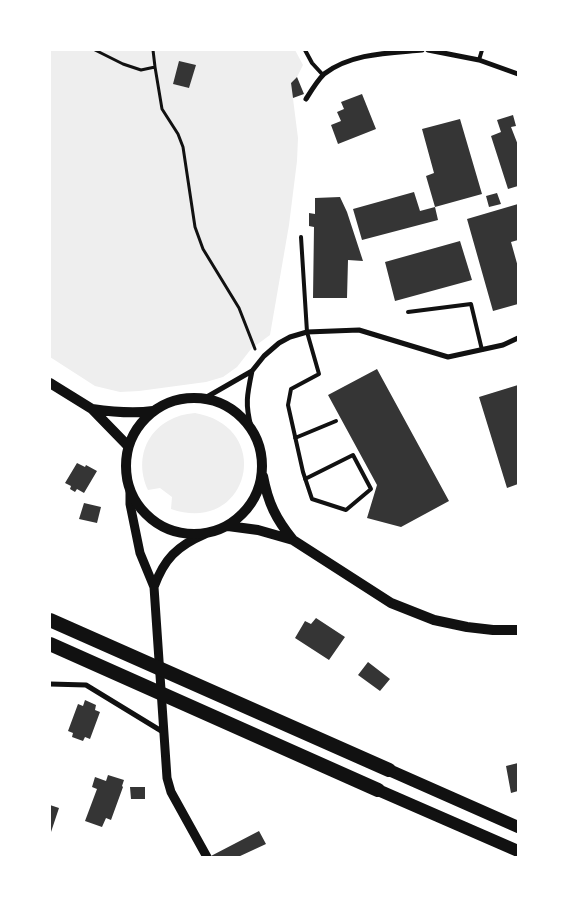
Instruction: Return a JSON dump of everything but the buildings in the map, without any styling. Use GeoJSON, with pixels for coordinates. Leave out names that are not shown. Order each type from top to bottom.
{"type":"FeatureCollection","features":[{"type":"Feature","properties":{"kind":"highway"},"geometry":{"type":"LineString","coordinates":[[50,620],[131,658],[518,827]]}},
{"type":"Feature","properties":{"kind":"highway"},"geometry":{"type":"LineString","coordinates":[[50,644],[518,851]]}},
{"type":"Feature","properties":{"kind":"main road"},"geometry":{"type":"LineString","coordinates":[[50,382],[92,410],[128,446]]}},
{"type":"Feature","properties":{"kind":"main road"},"geometry":{"type":"LineString","coordinates":[[263,475],[254,501],[242,516],[228,526],[205,534],[177,533],[154,521],[140,509],[130,490],[125,464],[128,446],[141,422],[153,411],[170,402],[187,397],[205,398],[222,403],[239,413],[252,427],[263,459],[263,475],[268,501],[273,512],[293,540]]}},
{"type":"Feature","properties":{"kind":"main road"},"geometry":{"type":"LineString","coordinates":[[92,410],[117,413],[153,411]]}},
{"type":"Feature","properties":{"kind":"main road"},"geometry":{"type":"LineString","coordinates":[[228,526],[258,530],[293,540],[391,603],[434,620],[467,627],[518,630]]}},
{"type":"Feature","properties":{"kind":"street"},"geometry":{"type":"LineString","coordinates":[[306,99],[323,75],[339,64],[378,54],[422,50]]}},
{"type":"Feature","properties":{"kind":"street"},"geometry":{"type":"LineString","coordinates":[[428,50],[479,60],[518,74]]}},
{"type":"Feature","properties":{"kind":"street"},"geometry":{"type":"LineString","coordinates":[[205,398],[252,371],[264,356],[279,343],[290,337],[308,332],[359,330],[448,357],[503,345],[518,338]]}},
{"type":"Feature","properties":{"kind":"street"},"geometry":{"type":"LineString","coordinates":[[252,371],[246,409],[252,427]]}},
{"type":"Feature","properties":{"kind":"street"},"geometry":{"type":"LineString","coordinates":[[130,490],[131,511],[140,553],[154,587],[167,778],[171,792],[207,857]]}},
{"type":"Feature","properties":{"kind":"street"},"geometry":{"type":"LineString","coordinates":[[154,587],[163,566],[175,552],[191,540],[205,534]]}},
{"type":"Feature","properties":{"kind":"street"},"geometry":{"type":"LineString","coordinates":[[50,684],[86,685],[163,732]]}},
{"type":"Feature","properties":{"kind":"lane"},"geometry":{"type":"LineString","coordinates":[[305,50],[312,63],[323,75]]}},
{"type":"Feature","properties":{"kind":"lane"},"geometry":{"type":"LineString","coordinates":[[479,60],[482,50]]}},
{"type":"Feature","properties":{"kind":"lane"},"geometry":{"type":"LineString","coordinates":[[301,237],[308,332],[319,374],[291,388],[288,405],[305,479],[312,499],[346,510],[371,489],[353,455],[305,479]]}},
{"type":"Feature","properties":{"kind":"lane"},"geometry":{"type":"LineString","coordinates":[[408,312],[471,304],[482,350]]}},
{"type":"Feature","properties":{"kind":"lane"},"geometry":{"type":"LineString","coordinates":[[295,438],[336,421]]}},
{"type":"Feature","properties":{"kind":"path"},"geometry":{"type":"LineString","coordinates":[[95,50],[140,70],[155,67]]}},
{"type":"Feature","properties":{"kind":"path"},"geometry":{"type":"LineString","coordinates":[[153,50],[162,109],[178,134],[183,147],[195,227],[203,249],[239,308],[255,349]]}},
{"type":"Feature","properties":{"kind":"shaded area"},"geometry":{"type":"Polygon","coordinates":[[[50,50],[295,50],[303,65],[297,77],[291,83],[298,138],[297,161],[289,225],[270,335],[251,349],[237,367],[223,377],[206,382],[139,391],[120,392],[95,386],[50,357],[50,50]],[[195,66],[173,84],[189,88],[195,66]]]}},
{"type":"Feature","properties":{"kind":"shaded area"},"geometry":{"type":"Polygon","coordinates":[[[195,413],[220,422],[236,438],[244,457],[243,476],[234,494],[219,507],[198,513],[171,509],[172,497],[160,488],[148,490],[143,476],[142,462],[150,438],[158,429],[168,421],[195,413]]]}}]}
